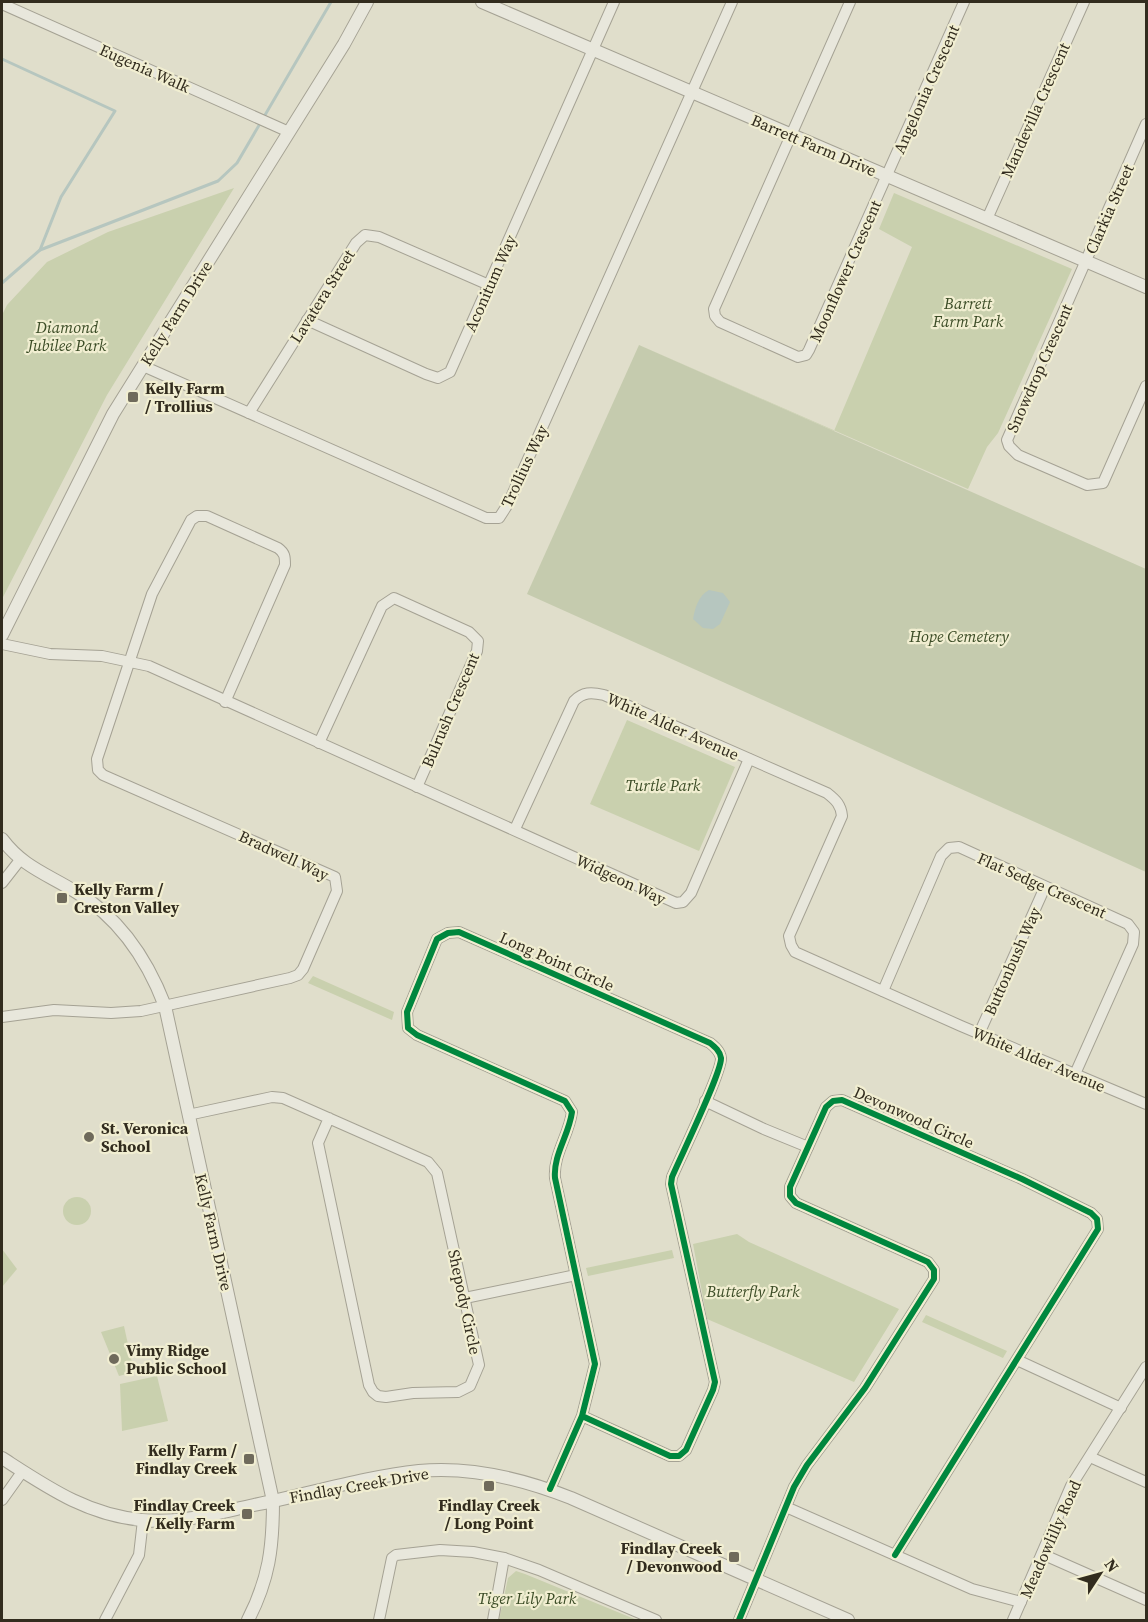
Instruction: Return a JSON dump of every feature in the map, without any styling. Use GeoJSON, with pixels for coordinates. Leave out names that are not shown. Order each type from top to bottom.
{"type":"FeatureCollection","features":[{"type":"Feature","properties":{"kind":"street","name":"Kelly Farm Drive"},"geometry":{"type":"LineString","coordinates":[[2,635],[113,414],[344,44],[367,2]]}},
{"type":"Feature","properties":{"kind":"street","name":"Aconitum Way"},"geometry":{"type":"LineString","coordinates":[[307,320],[426,374],[438,378],[450,372],[614,2]]}},
{"type":"Feature","properties":{"kind":"street"},"geometry":{"type":"LineString","coordinates":[[692,93],[732,2]]}},
{"type":"Feature","properties":{"kind":"street"},"geometry":{"type":"LineString","coordinates":[[791,135],[850,2]]}},
{"type":"Feature","properties":{"kind":"street","name":"Angelonia Crescent"},"geometry":{"type":"LineString","coordinates":[[888,177],[964,2]]}},
{"type":"Feature","properties":{"kind":"street","name":"Mandevilla Crescent"},"geometry":{"type":"LineString","coordinates":[[987,219],[1084,2]]}},
{"type":"Feature","properties":{"kind":"street","name":"Eugenia Walk"},"geometry":{"type":"LineString","coordinates":[[7,4],[289,132]]}},
{"type":"Feature","properties":{"kind":"street","name":"Barrett Farm Drive"},"geometry":{"type":"LineString","coordinates":[[490,4],[1146,287]]}},
{"type":"Feature","properties":{"kind":"street","name":"Trollius Way"},"geometry":{"type":"LineString","coordinates":[[143,366],[486,518],[499,518],[508,504],[692,93]]}},
{"type":"Feature","properties":{"kind":"street","name":"Clarkia Street"},"geometry":{"type":"LineString","coordinates":[[1086,261],[1146,124]]}},
{"type":"Feature","properties":{"kind":"street","name":"Moonflower Crescent"},"geometry":{"type":"LineString","coordinates":[[791,135],[714,309],[715,316],[720,322],[798,357],[806,355],[809,350],[888,177]]}},
{"type":"Feature","properties":{"kind":"street","name":"Lavatera Street"},"geometry":{"type":"LineString","coordinates":[[249,413],[356,243],[365,235],[379,237],[489,285]]}},
{"type":"Feature","properties":{"kind":"street","name":"Snowdrop Crescent"},"geometry":{"type":"LineString","coordinates":[[1086,261],[1008,440],[1009,446],[1018,455],[1087,485],[1103,483],[1146,386]]}},
{"type":"Feature","properties":{"kind":"street"},"geometry":{"type":"LineString","coordinates":[[130,661],[152,594],[191,520],[197,516],[207,516],[278,548],[285,556],[285,565],[225,702]]}},
{"type":"Feature","properties":{"kind":"street","name":"Bulrush Crescent"},"geometry":{"type":"LineString","coordinates":[[319,743],[382,606],[394,598],[469,632],[478,641],[477,651],[417,787]]}},
{"type":"Feature","properties":{"kind":"street"},"geometry":{"type":"LineString","coordinates":[[2,644],[50,654],[102,656],[149,666],[225,702],[515,829]]}},
{"type":"Feature","properties":{"kind":"street","name":"Bradwell Way"},"geometry":{"type":"LineString","coordinates":[[2,1017],[54,1010],[141,1011],[298,975],[303,969],[337,891],[335,877],[331,874],[103,775],[98,770],[97,759],[130,661]]}},
{"type":"Feature","properties":{"kind":"street","name":"White Alder Avenue"},"geometry":{"type":"LineString","coordinates":[[515,829],[574,701],[580,694],[591,692],[604,695],[827,793],[842,808],[838,827],[789,936],[795,952],[1146,1104]]}},
{"type":"Feature","properties":{"kind":"street","name":"Widgeon Way"},"geometry":{"type":"LineString","coordinates":[[515,829],[669,902],[683,902],[691,893],[749,759]]}},
{"type":"Feature","properties":{"kind":"street","name":"Kelly Farm Drive"},"geometry":{"type":"LineString","coordinates":[[2,839],[21,860],[88,900],[118,926],[141,956],[165,1006],[273,1501],[270,1557],[266,1578],[248,1620]]}},
{"type":"Feature","properties":{"kind":"street","name":"Flat Sedge Crescent"},"geometry":{"type":"LineString","coordinates":[[883,992],[941,856],[949,848],[958,847],[1128,924],[1134,932],[1133,944],[1075,1074]]}},
{"type":"Feature","properties":{"kind":"street"},"geometry":{"type":"LineString","coordinates":[[2,883],[21,860]]}},
{"type":"Feature","properties":{"kind":"street","name":"Buttonbush Way"},"geometry":{"type":"LineString","coordinates":[[980,1034],[1045,887]]}},
{"type":"Feature","properties":{"kind":"street","name":"Long Point Circle"},"geometry":{"type":"LineString","coordinates":[[550,1490],[582,1416],[595,1364],[555,1178],[554,1165],[570,1126],[572,1112],[564,1101],[417,1035],[408,1028],[407,1012],[437,939],[448,933],[459,932],[710,1043],[718,1050],[721,1060],[671,1184],[715,1382],[713,1390],[686,1449],[679,1456],[670,1456],[582,1416]]}},
{"type":"Feature","properties":{"kind":"street","name":"Shepody Circle"},"geometry":{"type":"LineString","coordinates":[[188,1116],[272,1097],[284,1098],[329,1118],[428,1162],[437,1173],[479,1365],[470,1386],[458,1392],[413,1393],[386,1397],[378,1396],[369,1385],[318,1143],[329,1118]]}},
{"type":"Feature","properties":{"kind":"street"},"geometry":{"type":"LineString","coordinates":[[705,1101],[808,1147]]}},
{"type":"Feature","properties":{"kind":"street","name":"Devonwood Circle"},"geometry":{"type":"LineString","coordinates":[[739,1620],[786,1507],[807,1465],[865,1388],[934,1279],[934,1270],[928,1262],[796,1203],[790,1196],[790,1187],[826,1107],[833,1101],[842,1101],[1022,1179],[1091,1213],[1097,1219],[1098,1229],[896,1556]]}},
{"type":"Feature","properties":{"kind":"street"},"geometry":{"type":"LineString","coordinates":[[465,1298],[576,1275]]}},
{"type":"Feature","properties":{"kind":"street"},"geometry":{"type":"LineString","coordinates":[[1017,1360],[1121,1408]]}},
{"type":"Feature","properties":{"kind":"street","name":"Meadowlilly Road"},"geometry":{"type":"LineString","coordinates":[[1013,1620],[1071,1486],[1146,1366]]}},
{"type":"Feature","properties":{"kind":"street"},"geometry":{"type":"LineString","coordinates":[[1090,1457],[1146,1482]]}},
{"type":"Feature","properties":{"kind":"street","name":"Findlay Creek Drive"},"geometry":{"type":"LineString","coordinates":[[2,1458],[56,1493],[86,1508],[143,1520],[182,1520],[420,1471],[458,1471],[495,1475],[550,1490],[848,1620]]}},
{"type":"Feature","properties":{"kind":"street"},"geometry":{"type":"LineString","coordinates":[[2,1500],[22,1472]]}},
{"type":"Feature","properties":{"kind":"street"},"geometry":{"type":"LineString","coordinates":[[786,1507],[972,1589],[1021,1602]]}},
{"type":"Feature","properties":{"kind":"street"},"geometry":{"type":"LineString","coordinates":[[105,1620],[139,1556],[143,1520]]}},
{"type":"Feature","properties":{"kind":"street"},"geometry":{"type":"LineString","coordinates":[[379,1620],[389,1565],[396,1555],[440,1550],[490,1554],[504,1558],[539,1570],[656,1620]]}},
{"type":"Feature","properties":{"kind":"street"},"geometry":{"type":"LineString","coordinates":[[1042,1554],[1146,1600]]}},
{"type":"Feature","properties":{"kind":"street"},"geometry":{"type":"LineString","coordinates":[[493,1620],[504,1558]]}},
{"type":"Feature","properties":{"kind":"green space","name":"Diamond Jubilee Park"},"geometry":{"type":"Polygon","coordinates":[[[234,188],[107,395],[2,599],[2,315],[7,305],[47,262],[108,232],[234,188]]]}},
{"type":"Feature","properties":{"kind":"green space","name":"Barrett Farm Park"},"geometry":{"type":"Polygon","coordinates":[[[894,193],[1072,269],[998,433],[987,447],[968,489],[834,430],[912,247],[879,229],[894,193]]]}},
{"type":"Feature","properties":{"kind":"green space"},"geometry":{"type":"Polygon","coordinates":[[[639,345],[834,430],[834,431],[639,345]]]}},
{"type":"Feature","properties":{"kind":"green space","name":"Hope Cemetery"},"geometry":{"type":"Polygon","coordinates":[[[639,345],[1146,569],[1146,872],[527,594],[639,345]]]}},
{"type":"Feature","properties":{"kind":"green space","name":"Turtle Park"},"geometry":{"type":"Polygon","coordinates":[[[627,720],[735,767],[699,851],[590,804],[627,720]]]}},
{"type":"Feature","properties":{"kind":"green space"},"geometry":{"type":"Polygon","coordinates":[[[313,976],[394,1012],[392,1020],[308,983],[313,976]]]}},
{"type":"Feature","properties":{"kind":"green space"},"geometry":{"type":"Polygon","coordinates":[[[77,1197],[87,1201],[91,1211],[87,1221],[77,1225],[67,1221],[63,1211],[67,1201],[77,1197]]]}},
{"type":"Feature","properties":{"kind":"green space","name":"Butterfly Park"},"geometry":{"type":"Polygon","coordinates":[[[737,1234],[749,1242],[899,1309],[854,1382],[707,1319],[693,1244],[737,1234]]]}},
{"type":"Feature","properties":{"kind":"green space"},"geometry":{"type":"Polygon","coordinates":[[[2,1249],[17,1269],[2,1287],[2,1249]]]}},
{"type":"Feature","properties":{"kind":"green space"},"geometry":{"type":"Polygon","coordinates":[[[672,1250],[674,1258],[588,1276],[586,1268],[672,1250]]]}},
{"type":"Feature","properties":{"kind":"green space"},"geometry":{"type":"Polygon","coordinates":[[[926,1315],[1007,1351],[1003,1358],[922,1322],[926,1315]]]}},
{"type":"Feature","properties":{"kind":"green space"},"geometry":{"type":"Polygon","coordinates":[[[124,1326],[134,1372],[119,1376],[101,1332],[124,1326]]]}},
{"type":"Feature","properties":{"kind":"green space"},"geometry":{"type":"Polygon","coordinates":[[[157,1376],[168,1421],[122,1431],[120,1384],[157,1376]]]}},
{"type":"Feature","properties":{"kind":"green space","name":"Tiger Lily Park"},"geometry":{"type":"Polygon","coordinates":[[[516,1571],[637,1620],[499,1620],[508,1578],[516,1571]]]}},
{"type":"Feature","properties":{"kind":"shaded area"},"geometry":{"type":"Polygon","coordinates":[[[709,590],[723,593],[730,602],[720,624],[713,629],[703,628],[693,619],[700,599],[709,590]]]}},
{"type":"Feature","properties":{"kind":"waterway"},"geometry":{"type":"LineString","coordinates":[[2,283],[40,250],[218,181],[237,163],[331,2]]}},
{"type":"Feature","properties":{"kind":"waterway"},"geometry":{"type":"LineString","coordinates":[[2,59],[115,111],[61,197],[40,250]]}},
{"type":"Feature","properties":{"kind":"cycle path"},"geometry":{"type":"LineString","coordinates":[[550,1489],[582,1416],[595,1364],[555,1178],[556,1161],[572,1112],[565,1101],[417,1035],[408,1028],[407,1012],[437,939],[448,933],[459,932],[710,1043],[717,1049],[721,1058],[715,1080],[672,1177],[671,1184],[715,1382],[713,1390],[686,1450],[679,1456],[670,1456],[582,1416]]}},
{"type":"Feature","properties":{"kind":"cycle path"},"geometry":{"type":"LineString","coordinates":[[739,1620],[794,1487],[807,1465],[865,1388],[934,1279],[934,1270],[928,1262],[796,1203],[790,1196],[790,1187],[826,1107],[833,1101],[842,1100],[1022,1179],[1091,1213],[1097,1219],[1098,1229],[895,1555]]}},
{"type":"Feature","properties":{"kind":"place","name":"Kelly Farm / Trollius"},"geometry":{"type":"Point","coordinates":[133,397]}},
{"type":"Feature","properties":{"kind":"place","name":"Kelly Farm / Creston Valley"},"geometry":{"type":"Point","coordinates":[62,898]}},
{"type":"Feature","properties":{"kind":"place","name":"St. Veronica School"},"geometry":{"type":"Point","coordinates":[89,1137]}},
{"type":"Feature","properties":{"kind":"place","name":"Vimy Ridge Public School"},"geometry":{"type":"Point","coordinates":[114,1359]}},
{"type":"Feature","properties":{"kind":"place","name":"Kelly Farm / Findlay Creek"},"geometry":{"type":"Point","coordinates":[249,1459]}},
{"type":"Feature","properties":{"kind":"place","name":"Findlay Creek / Long Point"},"geometry":{"type":"Point","coordinates":[489,1486]}},
{"type":"Feature","properties":{"kind":"place","name":"Findlay Creek / Kelly Farm"},"geometry":{"type":"Point","coordinates":[247,1514]}},
{"type":"Feature","properties":{"kind":"place","name":"Findlay Creek / Devonwood"},"geometry":{"type":"Point","coordinates":[734,1557]}}]}
